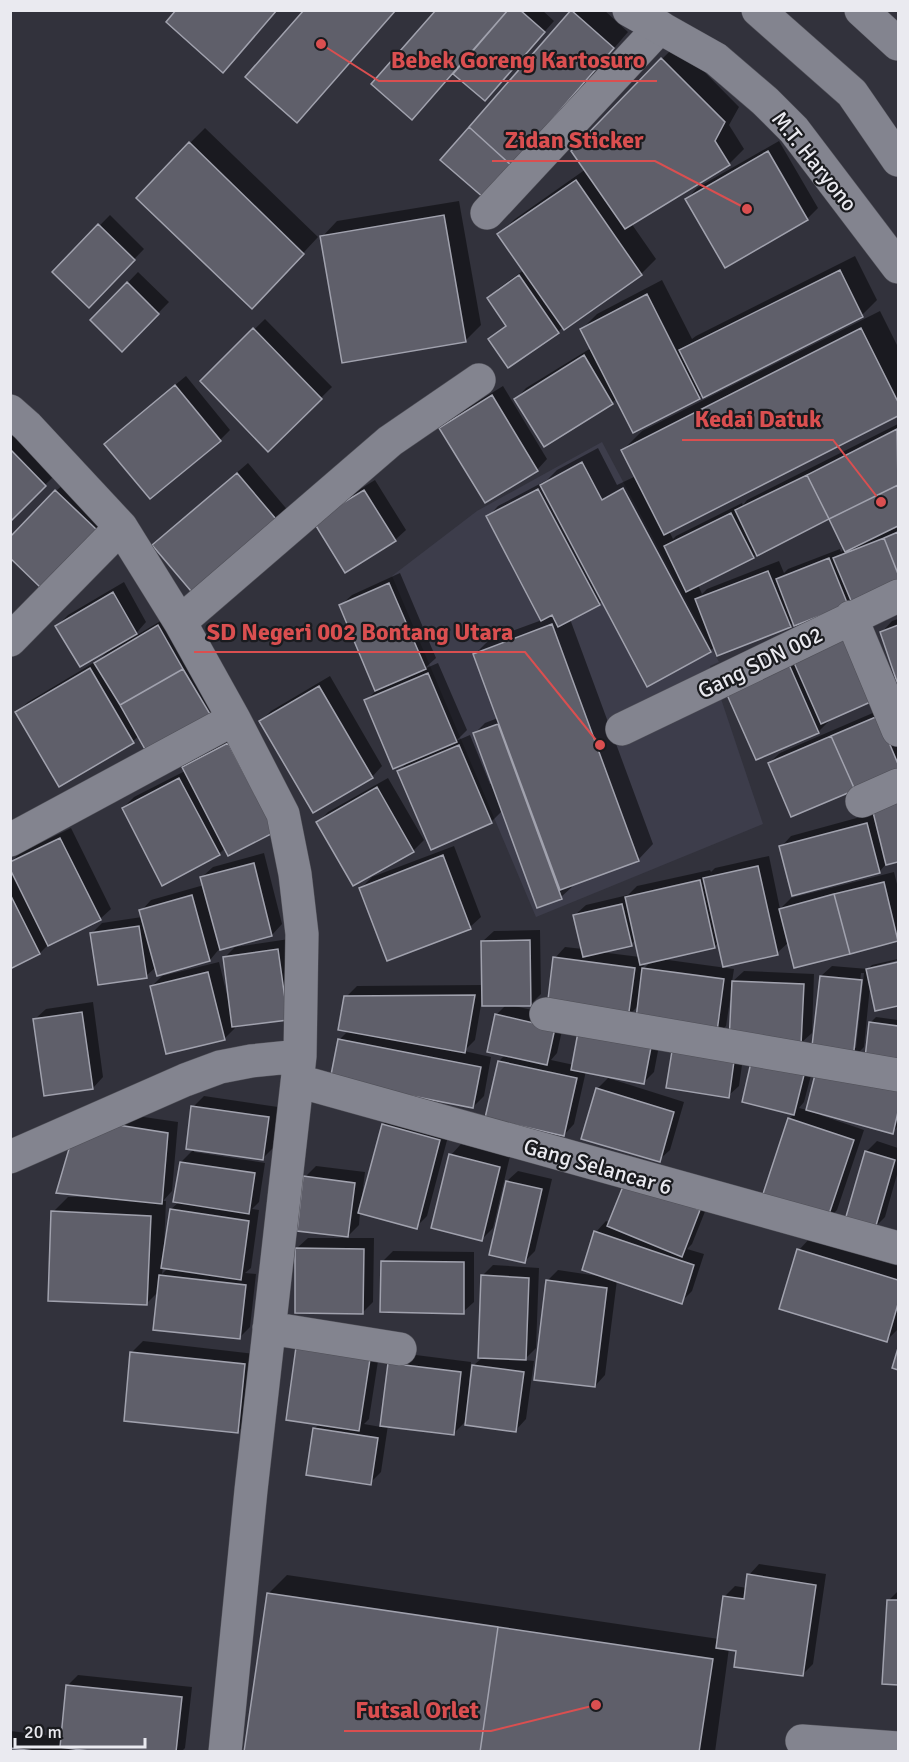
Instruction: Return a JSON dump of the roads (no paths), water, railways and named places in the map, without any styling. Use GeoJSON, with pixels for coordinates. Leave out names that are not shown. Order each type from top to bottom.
{"type":"FeatureCollection","features":[{"type":"Feature","properties":{"kind":"street","name":"M.T. Haryono"},"geometry":{"type":"LineString","coordinates":[[629,10],[716,59],[765,101],[794,130],[898,267]]}},
{"type":"Feature","properties":{"kind":"street"},"geometry":{"type":"LineString","coordinates":[[758,10],[852,93],[898,160]]}},
{"type":"Feature","properties":{"kind":"street"},"geometry":{"type":"LineString","coordinates":[[861,10],[898,44]]}},
{"type":"Feature","properties":{"kind":"street"},"geometry":{"type":"LineString","coordinates":[[487,213],[660,27]]}},
{"type":"Feature","properties":{"kind":"street"},"geometry":{"type":"LineString","coordinates":[[180,622],[390,441],[479,380]]}},
{"type":"Feature","properties":{"kind":"street"},"geometry":{"type":"LineString","coordinates":[[10,411],[27,426],[121,527],[180,622],[234,718],[283,814],[293,864],[302,934],[299,1068],[251,1490],[225,1752]]}},
{"type":"Feature","properties":{"kind":"street"},"geometry":{"type":"LineString","coordinates":[[10,640],[121,527]]}},
{"type":"Feature","properties":{"kind":"street","name":"Gang SDN 002"},"geometry":{"type":"LineString","coordinates":[[622,729],[898,596]]}},
{"type":"Feature","properties":{"kind":"street"},"geometry":{"type":"LineString","coordinates":[[851,617],[898,730]]}},
{"type":"Feature","properties":{"kind":"street"},"geometry":{"type":"LineString","coordinates":[[10,840],[234,718]]}},
{"type":"Feature","properties":{"kind":"street"},"geometry":{"type":"LineString","coordinates":[[862,801],[898,785]]}},
{"type":"Feature","properties":{"kind":"street"},"geometry":{"type":"LineString","coordinates":[[546,1014],[898,1075]]}},
{"type":"Feature","properties":{"kind":"street"},"geometry":{"type":"LineString","coordinates":[[10,1157],[220,1067],[252,1061],[299,1068]]}},
{"type":"Feature","properties":{"kind":"street","name":"Gang Selancar 6"},"geometry":{"type":"LineString","coordinates":[[299,1068],[898,1248]]}},
{"type":"Feature","properties":{"kind":"street"},"geometry":{"type":"LineString","coordinates":[[269,1328],[400,1349]]}},
{"type":"Feature","properties":{"kind":"street"},"geometry":{"type":"LineString","coordinates":[[802,1741],[898,1748]]}},
{"type":"Feature","properties":{"kind":"place","name":"Bebek Goreng Kartosuro"},"geometry":{"type":"Point","coordinates":[321,44]}},
{"type":"Feature","properties":{"kind":"place","name":"Zidan Sticker"},"geometry":{"type":"Point","coordinates":[747,209]}},
{"type":"Feature","properties":{"kind":"place","name":"Kedai Datuk"},"geometry":{"type":"Point","coordinates":[881,502]}},
{"type":"Feature","properties":{"kind":"place","name":"SD Negeri 002 Bontang Utara"},"geometry":{"type":"Point","coordinates":[600,745]}},
{"type":"Feature","properties":{"kind":"place","name":"Futsal Orlet"},"geometry":{"type":"Point","coordinates":[596,1705]}}]}
